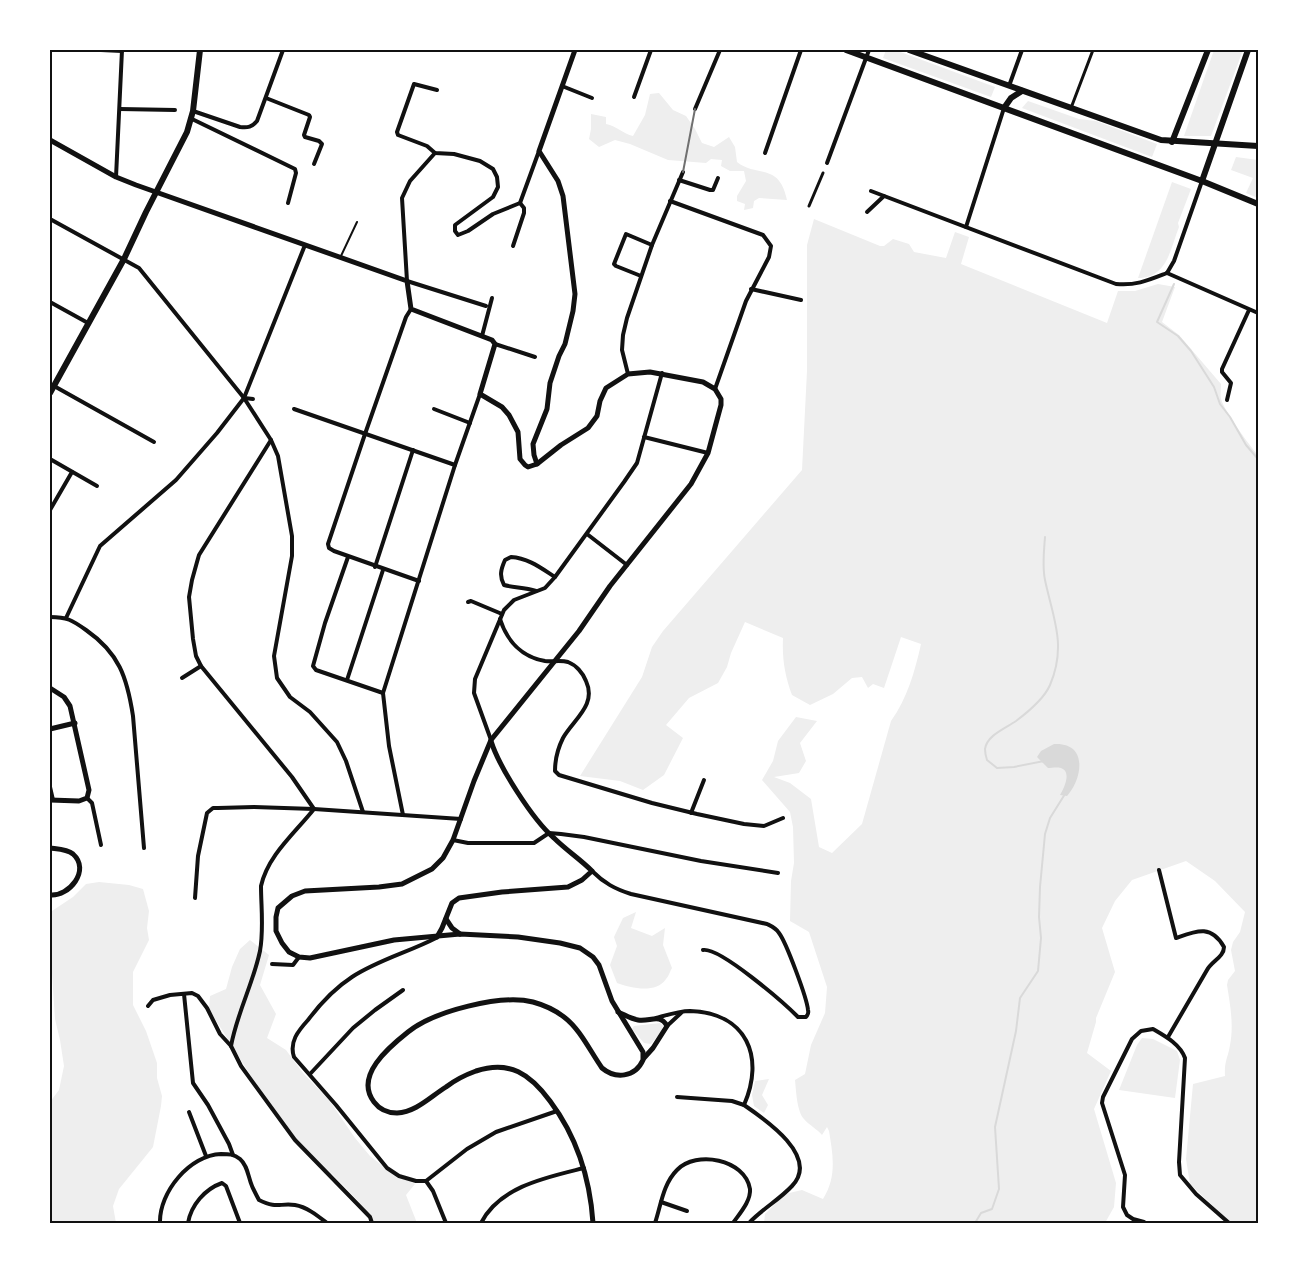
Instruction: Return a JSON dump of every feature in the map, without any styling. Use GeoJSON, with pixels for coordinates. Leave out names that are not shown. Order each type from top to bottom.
{"type":"FeatureCollection","features":[{"type":"Feature","properties":{"kind":"main road"},"geometry":{"type":"LineString","coordinates":[[50,393],[124,259],[183,141],[194,111],[200,50]]}},
{"type":"Feature","properties":{"kind":"main road"},"geometry":{"type":"LineString","coordinates":[[846,50],[1202,181],[1258,204]]}},
{"type":"Feature","properties":{"kind":"main road"},"geometry":{"type":"LineString","coordinates":[[908,50],[1161,140],[1258,146]]}},
{"type":"Feature","properties":{"kind":"main road"},"geometry":{"type":"LineString","coordinates":[[1172,142],[1208,50]]}},
{"type":"Feature","properties":{"kind":"main road"},"geometry":{"type":"LineString","coordinates":[[1202,181],[1248,50]]}},
{"type":"Feature","properties":{"kind":"main road"},"geometry":{"type":"LineString","coordinates":[[1004,108],[1011,98],[1022,91]]}},
{"type":"Feature","properties":{"kind":"street"},"geometry":{"type":"LineString","coordinates":[[100,50],[122,50],[116,177]]}},
{"type":"Feature","properties":{"kind":"street"},"geometry":{"type":"LineString","coordinates":[[194,111],[247,128],[253,125],[257,121],[283,50]]}},
{"type":"Feature","properties":{"kind":"street"},"geometry":{"type":"LineString","coordinates":[[437,90],[414,84],[397,134],[430,147],[435,153],[454,154],[480,161],[493,169],[497,177],[498,187],[493,197],[455,225],[454,231],[461,235],[493,214],[520,203],[575,50]]}},
{"type":"Feature","properties":{"kind":"street"},"geometry":{"type":"LineString","coordinates":[[634,96],[651,50]]}},
{"type":"Feature","properties":{"kind":"street"},"geometry":{"type":"LineString","coordinates":[[695,109],[720,50]]}},
{"type":"Feature","properties":{"kind":"street"},"geometry":{"type":"LineString","coordinates":[[764,153],[802,50]]}},
{"type":"Feature","properties":{"kind":"street"},"geometry":{"type":"LineString","coordinates":[[827,163],[869,50]]}},
{"type":"Feature","properties":{"kind":"street"},"geometry":{"type":"LineString","coordinates":[[1009,86],[1022,50]]}},
{"type":"Feature","properties":{"kind":"street"},"geometry":{"type":"LineString","coordinates":[[1071,108],[1093,50]]}},
{"type":"Feature","properties":{"kind":"street"},"geometry":{"type":"LineString","coordinates":[[562,86],[592,98]]}},
{"type":"Feature","properties":{"kind":"street"},"geometry":{"type":"LineString","coordinates":[[266,98],[309,115],[304,135],[322,144],[314,164]]}},
{"type":"Feature","properties":{"kind":"street"},"geometry":{"type":"LineString","coordinates":[[966,227],[1004,108]]}},
{"type":"Feature","properties":{"kind":"street"},"geometry":{"type":"LineString","coordinates":[[120,109],[175,110]]}},
{"type":"Feature","properties":{"kind":"street"},"geometry":{"type":"LineString","coordinates":[[192,119],[295,169],[296,173],[288,203]]}},
{"type":"Feature","properties":{"kind":"street"},"geometry":{"type":"LineString","coordinates":[[50,140],[116,177],[341,258],[486,306]]}},
{"type":"Feature","properties":{"kind":"street"},"geometry":{"type":"LineString","coordinates":[[537,464],[533,451],[534,444],[547,409],[552,373],[565,344],[574,311],[575,294],[564,196],[558,181],[539,151]]}},
{"type":"Feature","properties":{"kind":"street"},"geometry":{"type":"LineString","coordinates":[[419,581],[348,557],[329,548],[328,544],[406,317],[411,309],[407,281],[402,208],[403,194],[410,181],[435,153]]}},
{"type":"Feature","properties":{"kind":"street"},"geometry":{"type":"LineString","coordinates":[[628,374],[622,350],[623,335],[652,245],[683,172]]}},
{"type":"Feature","properties":{"kind":"street"},"geometry":{"type":"LineString","coordinates":[[810,206],[823,173]]}},
{"type":"Feature","properties":{"kind":"street"},"geometry":{"type":"LineString","coordinates":[[679,180],[713,190],[718,178]]}},
{"type":"Feature","properties":{"kind":"street"},"geometry":{"type":"LineString","coordinates":[[871,191],[1116,284],[1128,285],[1143,283],[1167,273],[1174,261],[1202,181]]}},
{"type":"Feature","properties":{"kind":"street"},"geometry":{"type":"LineString","coordinates":[[867,212],[884,196]]}},
{"type":"Feature","properties":{"kind":"street"},"geometry":{"type":"LineString","coordinates":[[670,201],[763,235],[771,246],[769,257],[751,289],[715,389]]}},
{"type":"Feature","properties":{"kind":"street"},"geometry":{"type":"LineString","coordinates":[[514,246],[524,213],[524,208],[520,203]]}},
{"type":"Feature","properties":{"kind":"street"},"geometry":{"type":"LineString","coordinates":[[50,219],[139,268],[244,398],[271,440],[278,456],[292,536],[292,556],[274,656],[277,678],[290,697],[310,712],[338,742],[363,812]]}},
{"type":"Feature","properties":{"kind":"street"},"geometry":{"type":"LineString","coordinates":[[641,276],[614,264],[626,234],[652,245]]}},
{"type":"Feature","properties":{"kind":"street"},"geometry":{"type":"LineString","coordinates":[[66,618],[100,546],[176,480],[217,433],[244,398],[306,245]]}},
{"type":"Feature","properties":{"kind":"street"},"geometry":{"type":"LineString","coordinates":[[1167,273],[1258,313]]}},
{"type":"Feature","properties":{"kind":"street"},"geometry":{"type":"LineString","coordinates":[[751,289],[801,300]]}},
{"type":"Feature","properties":{"kind":"street"},"geometry":{"type":"LineString","coordinates":[[482,337],[492,298]]}},
{"type":"Feature","properties":{"kind":"street"},"geometry":{"type":"LineString","coordinates":[[50,302],[88,324]]}},
{"type":"Feature","properties":{"kind":"street"},"geometry":{"type":"LineString","coordinates":[[411,309],[492,340],[495,344],[535,357]]}},
{"type":"Feature","properties":{"kind":"street"},"geometry":{"type":"LineString","coordinates":[[1227,400],[1231,381],[1222,372],[1222,369],[1249,310]]}},
{"type":"Feature","properties":{"kind":"street"},"geometry":{"type":"LineString","coordinates":[[403,815],[389,746],[383,693],[495,344]]}},
{"type":"Feature","properties":{"kind":"street"},"geometry":{"type":"LineString","coordinates":[[480,394],[502,408],[514,423],[518,432],[519,455],[522,463],[528,467],[537,464],[561,445],[588,428],[597,416],[606,388],[628,374],[662,373],[703,382],[715,389],[721,399],[721,405],[708,453],[691,484],[555,661],[491,740],[453,840],[443,858],[432,869],[408,881],[379,887],[305,891],[292,896],[282,902],[278,908],[276,931],[289,952],[299,957],[310,958],[394,940],[460,934],[518,937],[580,948],[593,957],[599,965],[612,1001],[638,1044],[644,1058]]}},
{"type":"Feature","properties":{"kind":"street"},"geometry":{"type":"LineString","coordinates":[[662,373],[636,462],[555,578],[545,588],[514,600],[504,610],[476,679],[474,693],[498,759],[529,808],[549,833],[581,860],[601,881],[615,889],[773,927],[782,939],[800,985],[808,1010],[806,1017],[798,1017],[741,969],[707,949],[703,950]]}},
{"type":"Feature","properties":{"kind":"street"},"geometry":{"type":"LineString","coordinates":[[54,386],[154,442]]}},
{"type":"Feature","properties":{"kind":"street"},"geometry":{"type":"LineString","coordinates":[[244,398],[253,399]]}},
{"type":"Feature","properties":{"kind":"street"},"geometry":{"type":"LineString","coordinates":[[294,409],[455,465]]}},
{"type":"Feature","properties":{"kind":"street"},"geometry":{"type":"LineString","coordinates":[[434,409],[470,423]]}},
{"type":"Feature","properties":{"kind":"street"},"geometry":{"type":"LineString","coordinates":[[644,437],[708,453]]}},
{"type":"Feature","properties":{"kind":"street"},"geometry":{"type":"LineString","coordinates":[[271,440],[199,555],[194,571],[190,597],[191,618],[196,656],[201,666],[292,777],[314,808]]}},
{"type":"Feature","properties":{"kind":"street"},"geometry":{"type":"LineString","coordinates":[[375,567],[413,450]]}},
{"type":"Feature","properties":{"kind":"street"},"geometry":{"type":"LineString","coordinates":[[51,461],[97,486]]}},
{"type":"Feature","properties":{"kind":"street"},"geometry":{"type":"LineString","coordinates":[[50,510],[72,472]]}},
{"type":"Feature","properties":{"kind":"street"},"geometry":{"type":"LineString","coordinates":[[587,534],[627,565]]}},
{"type":"Feature","properties":{"kind":"street"},"geometry":{"type":"LineString","coordinates":[[348,557],[325,623],[313,666],[316,670],[383,693]]}},
{"type":"Feature","properties":{"kind":"street"},"geometry":{"type":"LineString","coordinates":[[536,591],[521,586],[511,587],[504,585],[501,580],[501,574],[505,560],[511,557],[527,560],[555,578]]}},
{"type":"Feature","properties":{"kind":"street"},"geometry":{"type":"LineString","coordinates":[[347,680],[383,570]]}},
{"type":"Feature","properties":{"kind":"street"},"geometry":{"type":"LineString","coordinates":[[468,602],[471,601],[502,614]]}},
{"type":"Feature","properties":{"kind":"street"},"geometry":{"type":"LineString","coordinates":[[50,617],[66,618],[91,634],[109,649],[124,676],[133,716],[144,848]]}},
{"type":"Feature","properties":{"kind":"street"},"geometry":{"type":"LineString","coordinates":[[500,619],[503,630],[516,648],[532,657],[545,661],[568,662],[580,670],[586,679],[589,690],[584,710],[563,737],[558,750],[555,771],[559,775],[691,813],[744,824],[764,826],[783,818]]}},
{"type":"Feature","properties":{"kind":"street"},"geometry":{"type":"LineString","coordinates":[[182,678],[201,666]]}},
{"type":"Feature","properties":{"kind":"street"},"geometry":{"type":"LineString","coordinates":[[50,688],[64,697],[70,706],[89,790],[87,798]]}},
{"type":"Feature","properties":{"kind":"street"},"geometry":{"type":"LineString","coordinates":[[50,729],[75,723]]}},
{"type":"Feature","properties":{"kind":"street"},"geometry":{"type":"LineString","coordinates":[[691,813],[704,780]]}},
{"type":"Feature","properties":{"kind":"street"},"geometry":{"type":"LineString","coordinates":[[50,787],[52,800],[79,801],[87,798]]}},
{"type":"Feature","properties":{"kind":"street"},"geometry":{"type":"LineString","coordinates":[[87,798],[92,803],[101,845]]}},
{"type":"Feature","properties":{"kind":"street"},"geometry":{"type":"LineString","coordinates":[[195,898],[198,856],[210,810],[218,808],[314,808],[461,819]]}},
{"type":"Feature","properties":{"kind":"street"},"geometry":{"type":"LineString","coordinates":[[230,1046],[234,1028],[248,991],[260,950],[263,878],[269,864],[314,808]]}},
{"type":"Feature","properties":{"kind":"street"},"geometry":{"type":"LineString","coordinates":[[453,840],[468,843],[534,843],[549,833],[584,837],[701,861],[778,873]]}},
{"type":"Feature","properties":{"kind":"street"},"geometry":{"type":"LineString","coordinates":[[50,848],[68,851],[74,855],[80,872],[75,883],[66,892],[56,896],[50,895]]}},
{"type":"Feature","properties":{"kind":"street"},"geometry":{"type":"LineString","coordinates":[[1159,870],[1176,938],[1202,930],[1216,936],[1224,946],[1223,954],[1207,970],[1168,1037]]}},
{"type":"Feature","properties":{"kind":"street"},"geometry":{"type":"LineString","coordinates":[[557,1111],[496,1132],[468,1149],[426,1182],[416,1181],[399,1176],[387,1168],[336,1104],[294,1058],[292,1050],[300,1029],[331,994],[351,978],[373,966],[437,937],[452,903],[459,898],[502,892],[568,887],[582,880],[592,871]]}},
{"type":"Feature","properties":{"kind":"street"},"geometry":{"type":"LineString","coordinates":[[446,919],[452,928],[460,934]]}},
{"type":"Feature","properties":{"kind":"street"},"geometry":{"type":"LineString","coordinates":[[272,964],[293,964],[299,957]]}},
{"type":"Feature","properties":{"kind":"street"},"geometry":{"type":"LineString","coordinates":[[310,1074],[354,1028],[374,1010],[403,990]]}},
{"type":"Feature","properties":{"kind":"street"},"geometry":{"type":"LineString","coordinates":[[148,1006],[153,1000],[170,995],[192,993],[198,996],[241,1066],[295,1140],[370,1217],[372,1223]]}},
{"type":"Feature","properties":{"kind":"street"},"geometry":{"type":"LineString","coordinates":[[184,994],[193,1083],[208,1105],[233,1155],[246,1165],[252,1186],[259,1200],[277,1206],[295,1205],[302,1207],[327,1223]]}},
{"type":"Feature","properties":{"kind":"street"},"geometry":{"type":"LineString","coordinates":[[593,1223],[589,1186],[573,1138],[557,1111],[535,1082],[519,1072],[508,1068],[491,1067],[457,1080],[416,1108],[400,1113],[390,1113],[383,1111],[371,1097],[369,1077],[372,1068],[389,1048],[422,1022],[457,1008],[512,1001],[532,1002],[551,1008],[573,1026],[602,1068],[613,1075],[626,1075],[635,1071],[641,1065],[667,1026],[680,1013]]}},
{"type":"Feature","properties":{"kind":"street"},"geometry":{"type":"LineString","coordinates":[[618,1012],[635,1020],[650,1020],[688,1011],[711,1014],[726,1020],[740,1032],[752,1053],[754,1065],[752,1082],[744,1105]]}},
{"type":"Feature","properties":{"kind":"street"},"geometry":{"type":"LineString","coordinates":[[656,1018],[663,1020],[667,1026]]}},
{"type":"Feature","properties":{"kind":"street"},"geometry":{"type":"LineString","coordinates":[[627,1027],[635,1020]]}},
{"type":"Feature","properties":{"kind":"street"},"geometry":{"type":"LineString","coordinates":[[1145,1223],[1127,1215],[1122,1207],[1124,1175],[1104,1111],[1103,1097],[1137,1034],[1153,1029],[1168,1037],[1183,1052],[1185,1058],[1179,1162],[1180,1175],[1196,1194],[1229,1223]]}},
{"type":"Feature","properties":{"kind":"street"},"geometry":{"type":"LineString","coordinates":[[638,1044],[653,1048]]}},
{"type":"Feature","properties":{"kind":"street"},"geometry":{"type":"LineString","coordinates":[[677,1096],[732,1101],[744,1105],[760,1116],[788,1142],[800,1159],[801,1170],[794,1184],[748,1223]]}},
{"type":"Feature","properties":{"kind":"street"},"geometry":{"type":"LineString","coordinates":[[189,1112],[206,1156]]}},
{"type":"Feature","properties":{"kind":"street"},"geometry":{"type":"LineString","coordinates":[[160,1223],[164,1202],[174,1182],[189,1166],[206,1156],[215,1154],[233,1155]]}},
{"type":"Feature","properties":{"kind":"street"},"geometry":{"type":"LineString","coordinates":[[655,1223],[667,1183],[682,1165],[697,1159],[718,1160],[740,1171],[747,1182],[750,1190],[748,1199],[733,1223]]}},
{"type":"Feature","properties":{"kind":"street"},"geometry":{"type":"LineString","coordinates":[[481,1223],[495,1203],[523,1187],[543,1179],[584,1168]]}},
{"type":"Feature","properties":{"kind":"street"},"geometry":{"type":"LineString","coordinates":[[426,1182],[433,1191],[446,1223]]}},
{"type":"Feature","properties":{"kind":"street"},"geometry":{"type":"LineString","coordinates":[[188,1223],[195,1204],[208,1190],[222,1183],[226,1186],[240,1223]]}},
{"type":"Feature","properties":{"kind":"street"},"geometry":{"type":"LineString","coordinates":[[661,1202],[687,1212]]}},
{"type":"Feature","properties":{"kind":"lane"},"geometry":{"type":"LineString","coordinates":[[341,258],[357,222]]}},
{"type":"Feature","properties":{"kind":"shaded area"},"geometry":{"type":"Polygon","coordinates":[[[886,50],[895,50],[995,87],[991,97],[883,58],[886,50]]]}},
{"type":"Feature","properties":{"kind":"shaded area"},"geometry":{"type":"Polygon","coordinates":[[[1214,50],[1243,50],[1211,136],[1184,136],[1214,50]]]}},
{"type":"Feature","properties":{"kind":"shaded area"},"geometry":{"type":"Polygon","coordinates":[[[659,93],[673,110],[686,116],[702,143],[714,147],[729,137],[735,147],[737,162],[745,167],[773,175],[779,180],[787,200],[759,198],[754,201],[753,208],[744,210],[745,204],[737,201],[737,196],[746,181],[744,171],[730,171],[721,166],[722,160],[711,159],[706,163],[668,160],[630,144],[615,140],[599,147],[589,139],[591,114],[606,117],[606,124],[633,136],[645,115],[650,94],[659,93]]]}},
{"type":"Feature","properties":{"kind":"shaded area"},"geometry":{"type":"Polygon","coordinates":[[[1028,101],[1079,119],[1096,121],[1157,144],[1152,157],[1022,108],[1028,101]]]}},
{"type":"Feature","properties":{"kind":"shaded area"},"geometry":{"type":"Polygon","coordinates":[[[1236,157],[1258,160],[1258,198],[1246,193],[1253,178],[1231,170],[1236,157]]]}},
{"type":"Feature","properties":{"kind":"shaded area"},"geometry":{"type":"Polygon","coordinates":[[[1172,182],[1191,189],[1178,223],[1179,227],[1173,245],[1161,268],[1148,277],[1138,278],[1172,182]]]}},
{"type":"Feature","properties":{"kind":"shaded area"},"geometry":{"type":"Polygon","coordinates":[[[814,219],[880,246],[884,246],[893,239],[909,244],[914,252],[946,258],[955,232],[969,237],[961,264],[1107,323],[1118,291],[1135,291],[1158,284],[1175,287],[1162,322],[1179,335],[1221,384],[1223,405],[1258,455],[1258,1223],[1231,1223],[1190,1184],[1186,1159],[1193,1084],[1225,1076],[1232,1030],[1227,985],[1228,980],[1235,971],[1231,950],[1233,942],[1240,932],[1245,912],[1215,881],[1186,861],[1132,880],[1115,901],[1102,928],[1115,972],[1096,1018],[1087,1053],[1111,1071],[1094,1109],[1116,1183],[1114,1207],[1105,1223],[764,1223],[765,1214],[785,1194],[802,1190],[823,1199],[830,1182],[833,1166],[829,1131],[827,1127],[822,1135],[802,1116],[797,1101],[795,1080],[805,1074],[811,1045],[825,1013],[827,987],[809,932],[790,921],[791,881],[794,863],[793,827],[790,812],[762,780],[773,761],[778,741],[796,717],[817,721],[800,743],[806,761],[799,773],[774,777],[790,783],[811,799],[819,847],[832,853],[862,824],[891,721],[902,703],[910,684],[921,644],[901,637],[884,688],[873,684],[868,688],[862,677],[852,678],[833,694],[810,705],[792,695],[784,667],[783,638],[745,622],[727,667],[718,683],[689,698],[666,725],[683,738],[664,775],[643,790],[620,781],[580,776],[642,677],[652,647],[663,631],[802,470],[807,371],[807,245],[814,219]]]}},
{"type":"Feature","properties":{"kind":"shaded area"},"geometry":{"type":"Polygon","coordinates":[[[1054,744],[1065,745],[1073,749],[1079,762],[1076,780],[1067,796],[1060,795],[1067,776],[1064,770],[1061,768],[1048,768],[1037,757],[1041,751],[1054,744]]]}},
{"type":"Feature","properties":{"kind":"shaded area"},"geometry":{"type":"Polygon","coordinates":[[[99,882],[129,885],[143,889],[149,911],[147,928],[149,940],[133,972],[133,1005],[146,1031],[157,1063],[157,1078],[162,1096],[161,1106],[153,1147],[119,1189],[113,1206],[116,1223],[50,1223],[50,1102],[59,1090],[64,1066],[55,1019],[50,943],[52,911],[73,897],[86,884],[99,882]]]}},
{"type":"Feature","properties":{"kind":"shaded area"},"geometry":{"type":"Polygon","coordinates":[[[636,912],[631,928],[652,936],[665,928],[663,945],[672,968],[662,984],[656,987],[636,988],[617,983],[610,965],[617,946],[614,937],[623,918],[636,912]]]}},
{"type":"Feature","properties":{"kind":"shaded area"},"geometry":{"type":"Polygon","coordinates":[[[250,940],[269,955],[260,985],[276,1014],[267,1038],[286,1050],[303,1073],[329,1100],[370,1156],[389,1171],[415,1184],[406,1195],[417,1223],[375,1223],[358,1200],[307,1150],[285,1124],[209,1010],[210,996],[226,989],[232,967],[240,949],[250,940]]]}},
{"type":"Feature","properties":{"kind":"shaded area"},"geometry":{"type":"Polygon","coordinates":[[[660,1023],[663,1026],[661,1032],[651,1044],[644,1043],[632,1029],[634,1026],[660,1023]]]}},
{"type":"Feature","properties":{"kind":"shaded area"},"geometry":{"type":"Polygon","coordinates":[[[1142,1038],[1153,1039],[1177,1051],[1180,1060],[1175,1098],[1119,1090],[1137,1045],[1142,1038]]]}},
{"type":"Feature","properties":{"kind":"shaded area"},"geometry":{"type":"Polygon","coordinates":[[[769,1079],[762,1095],[768,1105],[764,1113],[754,1106],[752,1095],[755,1081],[769,1079]]]}},
{"type":"Feature","properties":{"kind":"waterway"},"geometry":{"type":"LineString","coordinates":[[1174,284],[1157,322],[1178,336],[1191,351],[1214,387],[1220,404],[1246,445],[1258,459]]}},
{"type":"Feature","properties":{"kind":"waterway"},"geometry":{"type":"LineString","coordinates":[[1044,761],[1014,767],[997,768],[987,760],[985,749],[986,744],[993,736],[1016,721],[1040,700],[1050,685],[1055,671],[1058,644],[1055,619],[1044,575],[1045,537]]}},
{"type":"Feature","properties":{"kind":"waterway"},"geometry":{"type":"LineString","coordinates":[[975,1223],[981,1213],[992,1209],[999,1189],[995,1127],[1016,1031],[1020,998],[1038,971],[1041,938],[1039,917],[1040,887],[1045,834],[1050,818],[1065,794]]}},
{"type":"Feature","properties":{"kind":"railway"},"geometry":{"type":"LineString","coordinates":[[683,172],[695,109]]}}]}
